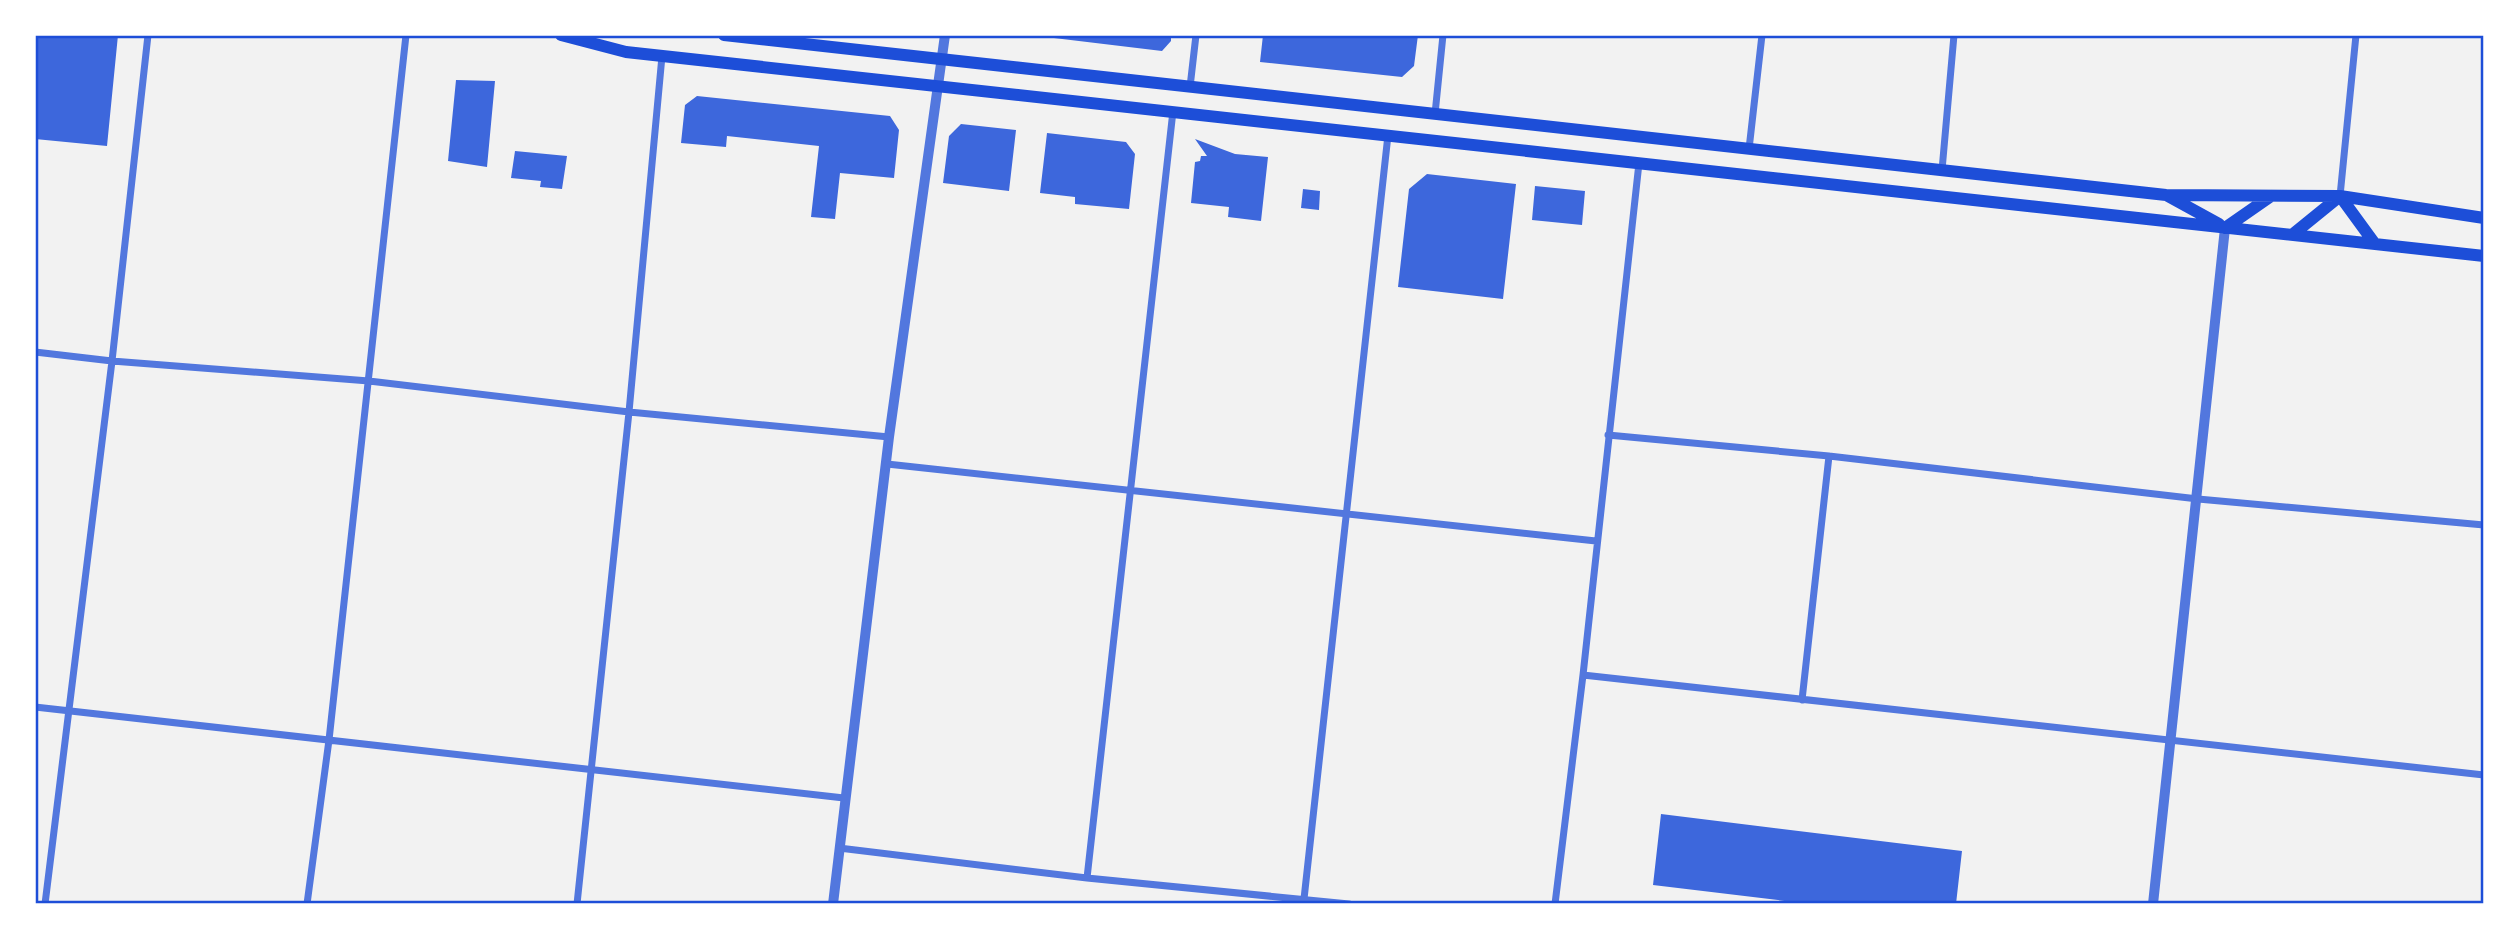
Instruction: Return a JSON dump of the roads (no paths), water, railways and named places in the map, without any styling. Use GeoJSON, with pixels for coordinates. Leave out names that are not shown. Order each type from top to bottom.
{"type":"FeatureCollection","features":[{"type":"Feature","properties":{"kind":"main road"},"geometry":{"type":"LineString","coordinates":[[561,35],[605,47],[662,55],[938,81],[1173,111],[2484,256]]}},
{"type":"Feature","properties":{"kind":"main road"},"geometry":{"type":"LineString","coordinates":[[724,35],[2166,195],[2340,197],[2484,218]]}},
{"type":"Feature","properties":{"kind":"main road"},"geometry":{"type":"LineString","coordinates":[[2166,195],[2225,228]]}},
{"type":"Feature","properties":{"kind":"main road"},"geometry":{"type":"LineString","coordinates":[[2225,228],[2272,196]]}},
{"type":"Feature","properties":{"kind":"main road"},"geometry":{"type":"LineString","coordinates":[[2292,235],[2340,197]]}},
{"type":"Feature","properties":{"kind":"main road"},"geometry":{"type":"LineString","coordinates":[[2340,197],[2375,244]]}},
{"type":"Feature","properties":{"kind":"street"},"geometry":{"type":"LineString","coordinates":[[45,904],[112,361],[148,35]]}},
{"type":"Feature","properties":{"kind":"street"},"geometry":{"type":"LineString","coordinates":[[307,904],[329,740],[406,35]]}},
{"type":"Feature","properties":{"kind":"street"},"geometry":{"type":"LineString","coordinates":[[833,904],[889,438],[945,35]]}},
{"type":"Feature","properties":{"kind":"street"},"geometry":{"type":"LineString","coordinates":[[1190,87],[1196,35]]}},
{"type":"Feature","properties":{"kind":"street"},"geometry":{"type":"LineString","coordinates":[[1435,114],[1444,35]]}},
{"type":"Feature","properties":{"kind":"street"},"geometry":{"type":"LineString","coordinates":[[1749,149],[1762,35]]}},
{"type":"Feature","properties":{"kind":"street"},"geometry":{"type":"LineString","coordinates":[[1942,170],[1954,35]]}},
{"type":"Feature","properties":{"kind":"street"},"geometry":{"type":"LineString","coordinates":[[2340,197],[2356,35]]}},
{"type":"Feature","properties":{"kind":"street"},"geometry":{"type":"LineString","coordinates":[[577,904],[629,412],[662,55]]}},
{"type":"Feature","properties":{"kind":"street"},"geometry":{"type":"LineString","coordinates":[[1087,878],[1173,111]]}},
{"type":"Feature","properties":{"kind":"street"},"geometry":{"type":"LineString","coordinates":[[1304,899],[1388,135]]}},
{"type":"Feature","properties":{"kind":"street"},"geometry":{"type":"LineString","coordinates":[[1555,904],[1639,163]]}},
{"type":"Feature","properties":{"kind":"street"},"geometry":{"type":"LineString","coordinates":[[2153,904],[2225,228]]}},
{"type":"Feature","properties":{"kind":"street"},"geometry":{"type":"LineString","coordinates":[[35,352],[112,361],[369,381],[629,412],[889,438]]}},
{"type":"Feature","properties":{"kind":"street"},"geometry":{"type":"LineString","coordinates":[[1608,435],[1829,456],[2198,499],[2484,525]]}},
{"type":"Feature","properties":{"kind":"street"},"geometry":{"type":"LineString","coordinates":[[1802,700],[1829,456]]}},
{"type":"Feature","properties":{"kind":"street"},"geometry":{"type":"LineString","coordinates":[[887,464],[1596,541]]}},
{"type":"Feature","properties":{"kind":"street"},"geometry":{"type":"LineString","coordinates":[[1583,675],[2484,775]]}},
{"type":"Feature","properties":{"kind":"street"},"geometry":{"type":"LineString","coordinates":[[35,707],[844,798]]}},
{"type":"Feature","properties":{"kind":"street"},"geometry":{"type":"LineString","coordinates":[[839,849],[1087,878],[1349,904]]}}]}
